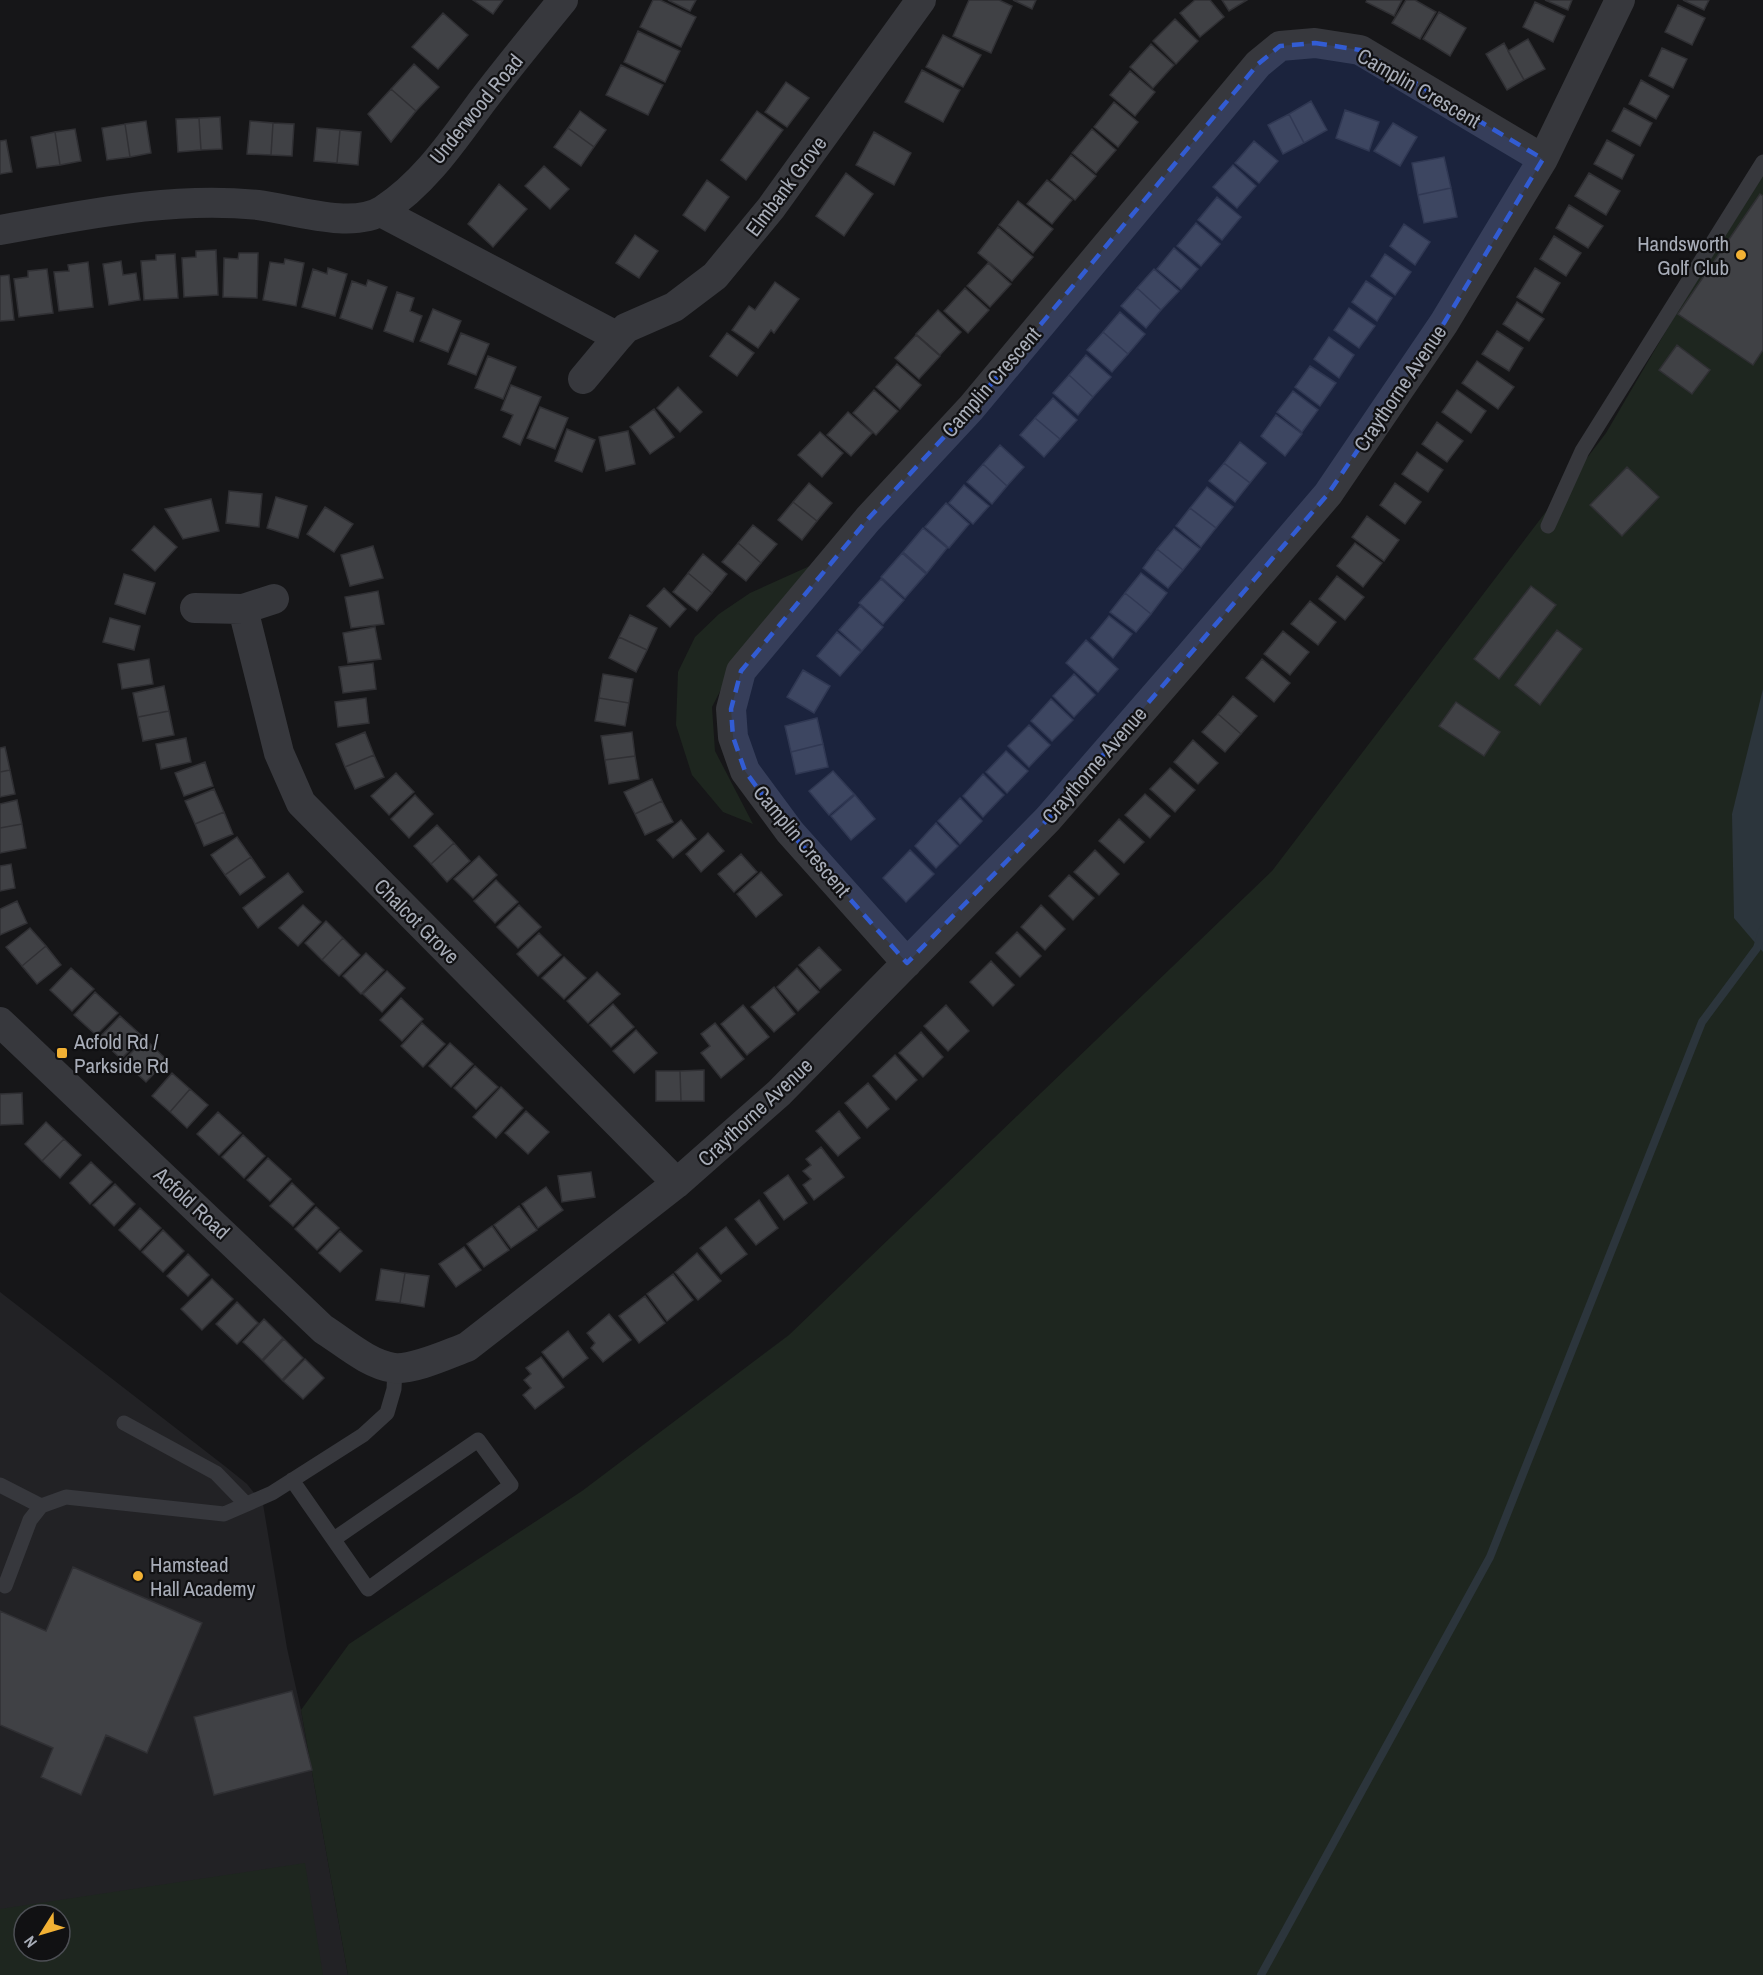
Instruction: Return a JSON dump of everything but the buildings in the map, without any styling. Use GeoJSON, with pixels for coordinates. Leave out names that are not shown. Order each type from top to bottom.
{"type":"FeatureCollection","features":[{"type":"Feature","properties":{"kind":"street","name":"Underwood Road"},"geometry":{"type":"LineString","coordinates":[[381,212],[412,186],[456,139],[482,101],[563,0]]}},
{"type":"Feature","properties":{"kind":"street","name":"Elmbank Grove"},"geometry":{"type":"LineString","coordinates":[[583,379],[626,328],[674,307],[715,276],[771,208],[921,0]]}},
{"type":"Feature","properties":{"kind":"street","name":"Craythorne Avenue"},"geometry":{"type":"LineString","coordinates":[[395,1368],[431,1361],[467,1347],[677,1183],[779,1093],[1048,819],[1328,494],[1444,322],[1543,159],[1620,0]]}},
{"type":"Feature","properties":{"kind":"street","name":"Camplin Crescent"},"geometry":{"type":"LineString","coordinates":[[907,963],[790,831],[745,771],[732,737],[731,709],[741,671],[868,519],[971,408],[1258,64],[1280,46],[1315,43],[1360,50],[1543,159]]}},
{"type":"Feature","properties":{"kind":"street"},"geometry":{"type":"LineString","coordinates":[[0,230],[172,203],[256,205],[352,220],[381,212],[618,337]]}},
{"type":"Feature","properties":{"kind":"street"},"geometry":{"type":"LineString","coordinates":[[195,608],[243,609],[274,599]]}},
{"type":"Feature","properties":{"kind":"street","name":"Chalcot Grove"},"geometry":{"type":"LineString","coordinates":[[243,609],[279,753],[301,803],[677,1183]]}},
{"type":"Feature","properties":{"kind":"street","name":"Acfold Road"},"geometry":{"type":"LineString","coordinates":[[0,1022],[324,1329],[369,1359],[395,1368]]}},
{"type":"Feature","properties":{"kind":"lane"},"geometry":{"type":"LineString","coordinates":[[1548,526],[1582,451],[1763,162]]}},
{"type":"Feature","properties":{"kind":"lane"},"geometry":{"type":"LineString","coordinates":[[5,1586],[30,1520],[41,1506],[66,1497],[224,1514],[292,1480],[363,1435],[387,1413],[394,1389],[395,1368]]}},
{"type":"Feature","properties":{"kind":"lane"},"geometry":{"type":"LineString","coordinates":[[124,1423],[216,1473],[246,1504]]}},
{"type":"Feature","properties":{"kind":"lane"},"geometry":{"type":"LineString","coordinates":[[292,1480],[368,1588],[512,1485],[478,1440],[334,1539]]}},
{"type":"Feature","properties":{"kind":"lane"},"geometry":{"type":"LineString","coordinates":[[0,1485],[41,1506]]}},
{"type":"Feature","properties":{"kind":"highlighted area"},"geometry":{"type":"Polygon","coordinates":[[[1315,43],[1360,50],[1543,159],[1444,323],[1328,494],[1048,819],[907,963],[790,832],[745,771],[733,737],[731,709],[741,671],[868,519],[971,408],[1258,64],[1280,46],[1315,43]]]}},
{"type":"Feature","properties":{"kind":"shaded area","name":"Handsworth Golf Club"},"geometry":{"type":"Polygon","coordinates":[[[1763,160],[1763,1975],[348,1975],[301,1710],[349,1644],[582,1491],[789,1335],[1272,871],[1606,433],[1757,176],[1763,160]]]}},
{"type":"Feature","properties":{"kind":"shaded area"},"geometry":{"type":"Polygon","coordinates":[[[812,565],[742,648],[712,707],[715,751],[753,824],[723,812],[692,775],[676,725],[678,672],[695,637],[719,614],[750,593],[812,565]]]}},
{"type":"Feature","properties":{"kind":"shaded area"},"geometry":{"type":"Polygon","coordinates":[[[1763,689],[1763,952],[1734,918],[1732,814],[1763,689]]]}},
{"type":"Feature","properties":{"kind":"shaded area","name":"Hamstead Hall Academy"},"geometry":{"type":"Polygon","coordinates":[[[0,1292],[226,1467],[247,1484],[263,1504],[287,1648],[301,1710],[348,1975],[0,1975],[0,1292]]]}},
{"type":"Feature","properties":{"kind":"shaded area"},"geometry":{"type":"Polygon","coordinates":[[[305,1863],[323,1975],[0,1975],[0,1909],[12,1907],[12,1963],[72,1963],[72,1903],[40,1903],[305,1863]]]}},
{"type":"Feature","properties":{"kind":"waterway"},"geometry":{"type":"LineString","coordinates":[[1261,1975],[1490,1557],[1702,1022],[1757,948],[1763,929]]}},
{"type":"Feature","properties":{"kind":"place","name":"Handsworth Golf Club"},"geometry":{"type":"Point","coordinates":[1741,255]}},
{"type":"Feature","properties":{"kind":"place","name":"Acfold Rd / Parkside Rd"},"geometry":{"type":"Point","coordinates":[62,1053]}},
{"type":"Feature","properties":{"kind":"place","name":"Hamstead Hall Academy"},"geometry":{"type":"Point","coordinates":[138,1576]}}]}
